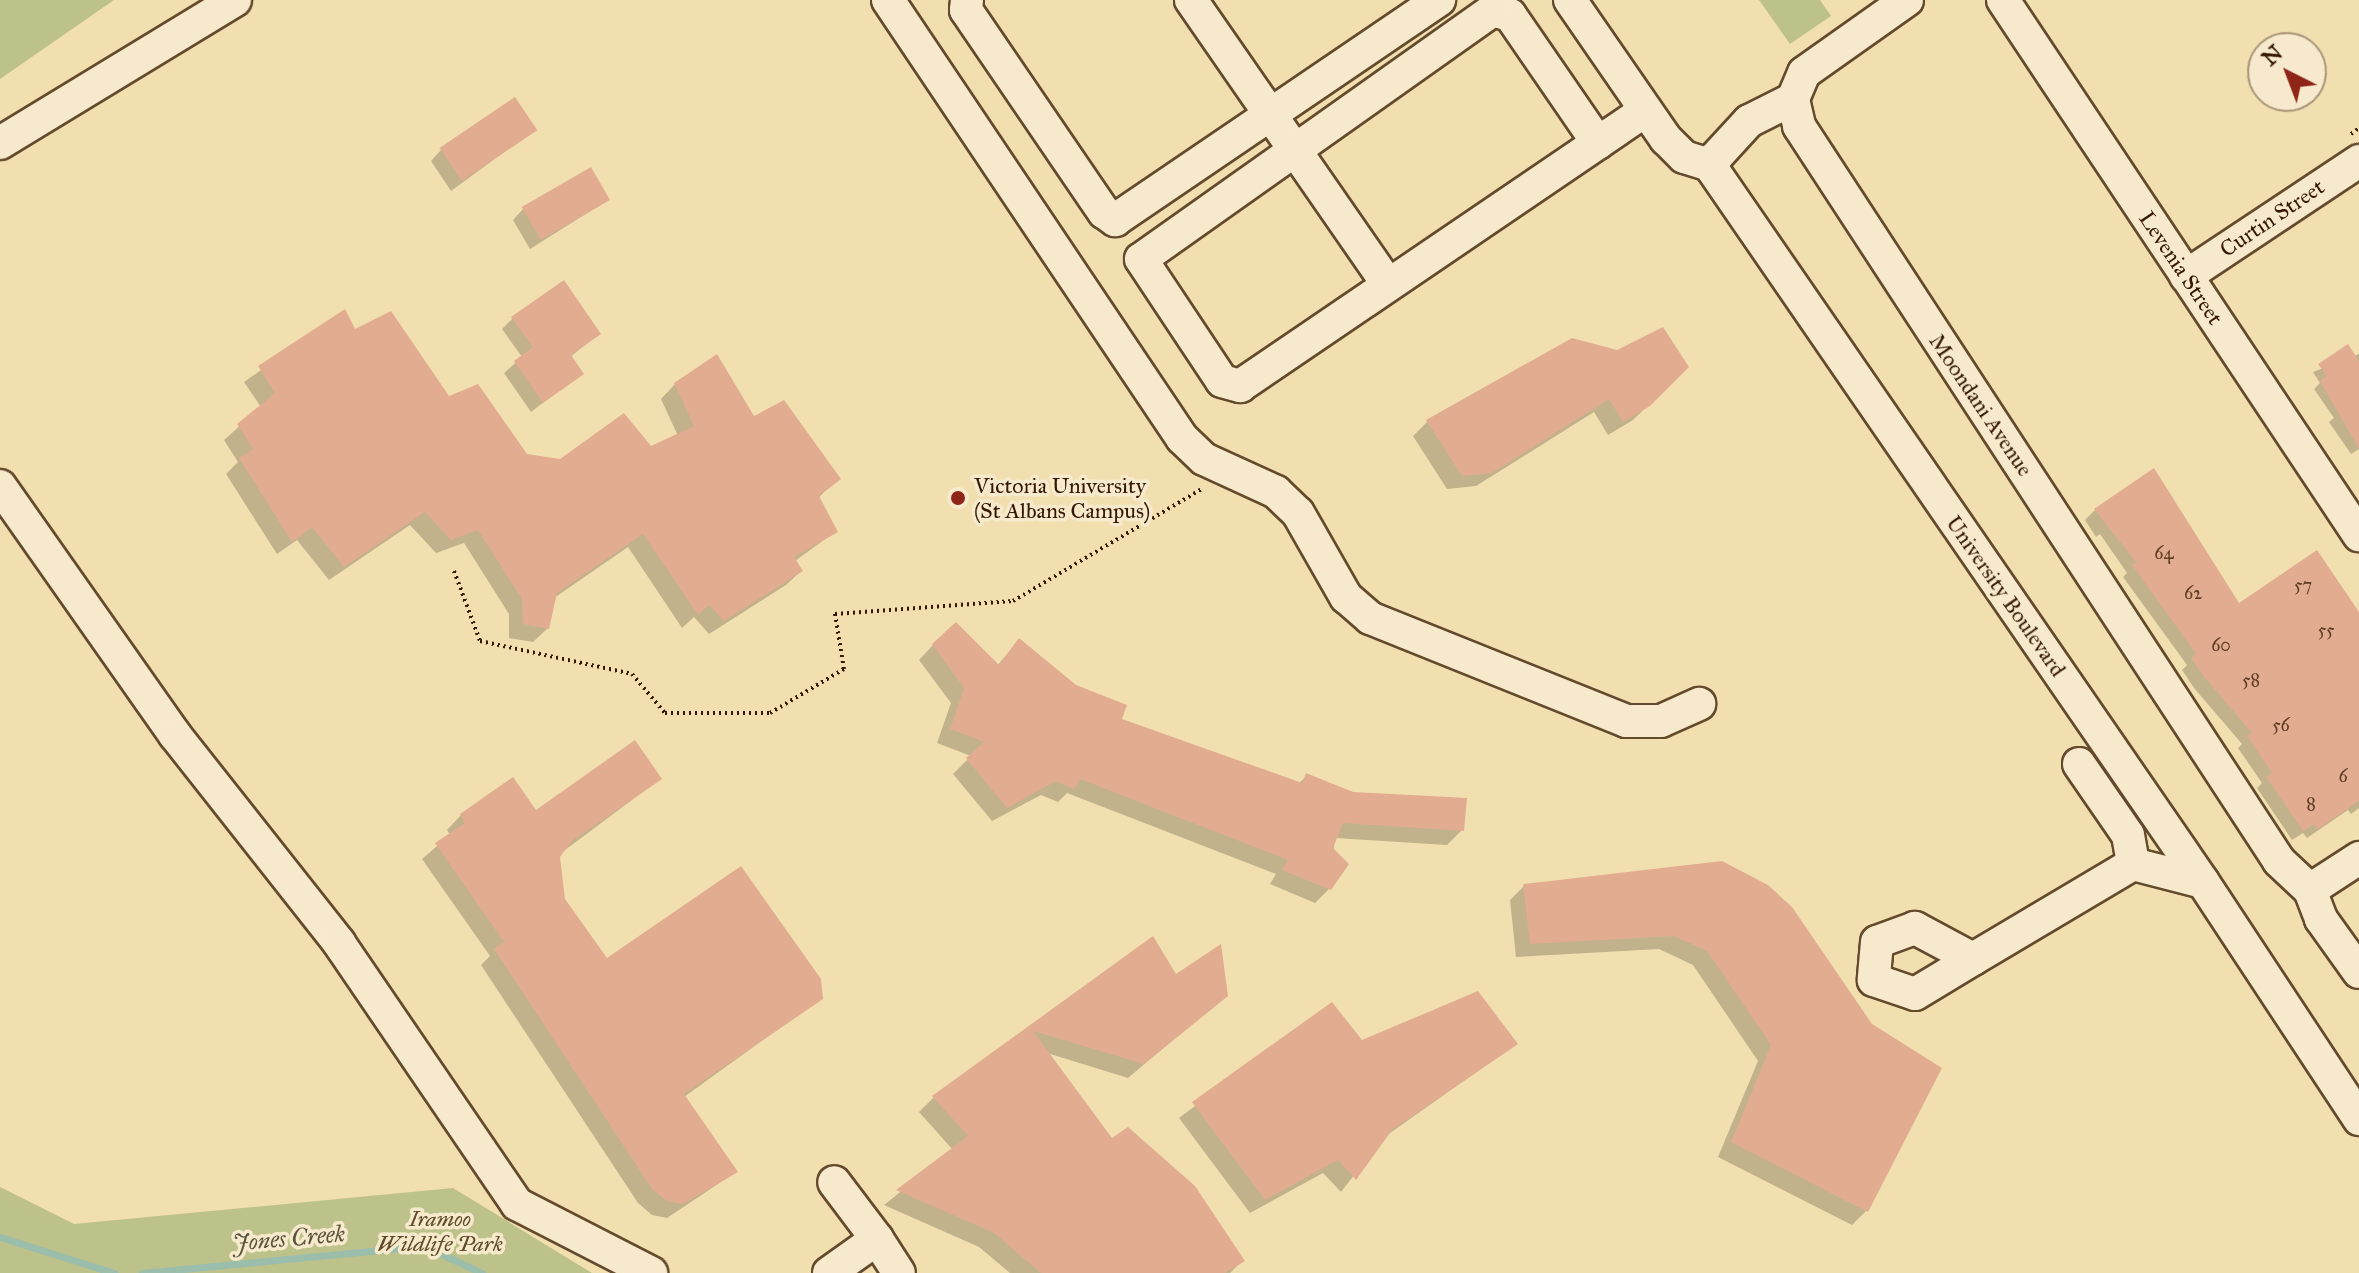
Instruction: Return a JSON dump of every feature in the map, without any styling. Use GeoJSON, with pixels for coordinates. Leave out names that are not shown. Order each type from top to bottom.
{"type":"FeatureCollection","features":[{"type":"Feature","properties":{"kind":"street"},"geometry":{"type":"LineString","coordinates":[[0,143],[235,0]]}},
{"type":"Feature","properties":{"kind":"street"},"geometry":{"type":"LineString","coordinates":[[889,0],[1182,438],[1204,459],[1276,492],[1298,513],[1346,597],[1370,618],[1626,721],[1661,721],[1699,704]]}},
{"type":"Feature","properties":{"kind":"street"},"geometry":{"type":"LineString","coordinates":[[967,0],[966,10],[1109,218],[1122,218],[1439,0]]}},
{"type":"Feature","properties":{"kind":"street"},"geometry":{"type":"LineString","coordinates":[[1191,0],[1388,285]]}},
{"type":"Feature","properties":{"kind":"street"},"geometry":{"type":"LineString","coordinates":[[1570,0],[1676,151],[1711,165],[1749,121],[1793,99],[1797,84],[1817,62],[1907,0]]}},
{"type":"Feature","properties":{"kind":"street","name":"Levenia Street"},"geometry":{"type":"LineString","coordinates":[[2003,0],[2359,535]]}},
{"type":"Feature","properties":{"kind":"street"},"geometry":{"type":"LineString","coordinates":[[1598,143],[1510,15],[1500,10],[1294,148],[1141,259],[1222,381],[1240,386],[1388,285],[1598,143],[1645,111]]}},
{"type":"Feature","properties":{"kind":"street","name":"Moondani Avenue"},"geometry":{"type":"LineString","coordinates":[[1793,99],[1810,148],[2266,833],[2279,861],[2318,885],[2321,919],[2352,961]]}},
{"type":"Feature","properties":{"kind":"street","name":"Curtin Street"},"geometry":{"type":"LineString","coordinates":[[2186,276],[2359,161]]}},
{"type":"Feature","properties":{"kind":"street","name":"University Boulevard"},"geometry":{"type":"LineString","coordinates":[[1711,165],[2203,882],[2359,1119]]}},
{"type":"Feature","properties":{"kind":"street"},"geometry":{"type":"LineString","coordinates":[[0,486],[175,735],[339,943],[517,1204],[651,1273]]}},
{"type":"Feature","properties":{"kind":"street"},"geometry":{"type":"LineString","coordinates":[[2079,764],[2128,835],[2133,864]]}},
{"type":"Feature","properties":{"kind":"street"},"geometry":{"type":"LineString","coordinates":[[2318,885],[2359,858]]}},
{"type":"Feature","properties":{"kind":"street"},"geometry":{"type":"LineString","coordinates":[[1973,959],[2133,864],[2203,882]]}},
{"type":"Feature","properties":{"kind":"street"},"geometry":{"type":"LineString","coordinates":[[834,1182],[899,1273]]}},
{"type":"Feature","properties":{"kind":"street"},"geometry":{"type":"LineString","coordinates":[[829,1273],[877,1239]]}},
{"type":"Feature","properties":{"kind":"path"},"geometry":{"type":"LineString","coordinates":[[454,571],[480,641],[632,674],[665,713],[770,713],[844,669],[835,614],[1013,601],[1230,473]]}},
{"type":"Feature","properties":{"kind":"green space"},"geometry":{"type":"Polygon","coordinates":[[[0,0],[114,0],[0,79],[0,0]]]}},
{"type":"Feature","properties":{"kind":"green space"},"geometry":{"type":"Polygon","coordinates":[[[1759,0],[1820,0],[1831,16],[1790,44],[1759,0]]]}},
{"type":"Feature","properties":{"kind":"green space","name":"Iramoo Wildlife Park"},"geometry":{"type":"Polygon","coordinates":[[[0,1187],[74,1224],[453,1188],[592,1273],[0,1273],[0,1187]]]}},
{"type":"Feature","properties":{"kind":"building"},"geometry":{"type":"Polygon","coordinates":[[[515,97],[537,130],[462,181],[440,148],[515,97]]]}},
{"type":"Feature","properties":{"kind":"building"},"geometry":{"type":"Polygon","coordinates":[[[591,167],[610,200],[541,240],[522,207],[591,167]]]}},
{"type":"Feature","properties":{"kind":"building"},"geometry":{"type":"Polygon","coordinates":[[[564,280],[601,334],[571,355],[584,374],[543,403],[514,361],[533,347],[511,317],[564,280]]]}},
{"type":"Feature","properties":{"kind":"building"},"geometry":{"type":"Polygon","coordinates":[[[345,309],[355,329],[391,311],[449,396],[478,384],[527,454],[560,459],[624,413],[651,446],[694,426],[674,383],[717,354],[754,416],[784,400],[841,479],[819,496],[838,532],[794,557],[803,571],[724,621],[709,605],[698,615],[643,534],[557,593],[549,629],[523,624],[522,599],[478,530],[451,540],[425,512],[344,567],[312,527],[292,542],[239,458],[253,449],[237,424],[275,393],[258,366],[345,309]]]}},
{"type":"Feature","properties":{"kind":"building"},"geometry":{"type":"Polygon","coordinates":[[[1663,327],[1689,367],[1650,406],[1623,422],[1609,399],[1492,473],[1462,476],[1426,420],[1572,338],[1617,350],[1663,327]]]}},
{"type":"Feature","properties":{"kind":"building"},"geometry":{"type":"Polygon","coordinates":[[[2348,344],[2359,361],[2359,449],[2320,381],[2327,376],[2318,364],[2348,344]]]}},
{"type":"Feature","properties":{"kind":"building"},"geometry":{"type":"Polygon","coordinates":[[[2154,468],[2239,603],[2317,550],[2359,612],[2359,801],[2318,829],[2314,824],[2303,831],[2266,777],[2272,773],[2247,736],[2252,733],[2204,677],[2191,658],[2196,654],[2132,565],[2136,562],[2094,509],[2154,468]]]}},
{"type":"Feature","properties":{"kind":"building"},"geometry":{"type":"Polygon","coordinates":[[[956,622],[999,665],[1019,638],[1076,685],[1127,705],[1122,719],[1302,783],[1306,773],[1353,792],[1467,798],[1464,831],[1343,823],[1333,848],[1349,864],[1331,890],[1282,870],[1288,860],[1080,779],[1074,789],[1056,781],[1007,808],[966,758],[984,742],[950,729],[964,688],[932,644],[956,622]]]}},
{"type":"Feature","properties":{"kind":"building"},"geometry":{"type":"Polygon","coordinates":[[[635,740],[662,779],[572,841],[560,857],[565,899],[607,958],[741,866],[821,979],[823,999],[684,1094],[738,1172],[683,1204],[667,1201],[652,1189],[494,949],[504,942],[435,843],[465,823],[460,814],[513,777],[536,810],[635,740]]]}},
{"type":"Feature","properties":{"kind":"building"},"geometry":{"type":"Polygon","coordinates":[[[1722,861],[1768,885],[1792,907],[1872,1024],[1942,1068],[1868,1212],[1731,1142],[1771,1045],[1707,951],[1674,936],[1530,944],[1523,884],[1722,861]]]}},
{"type":"Feature","properties":{"kind":"building"},"geometry":{"type":"Polygon","coordinates":[[[1153,936],[1176,974],[1221,944],[1228,996],[1144,1064],[1033,1031],[1112,1138],[1128,1127],[1195,1186],[1245,1261],[1225,1273],[1041,1273],[994,1233],[896,1190],[968,1136],[932,1096],[1153,936]]]}},
{"type":"Feature","properties":{"kind":"building"},"geometry":{"type":"Polygon","coordinates":[[[1478,991],[1518,1044],[1392,1130],[1356,1180],[1338,1160],[1265,1200],[1192,1102],[1332,1002],[1362,1040],[1478,991]]]}},
{"type":"Feature","properties":{"kind":"waterway","name":"Jones Creek"},"geometry":{"type":"LineString","coordinates":[[0,1237],[114,1273]]}},
{"type":"Feature","properties":{"kind":"waterway","name":"Jones Creek"},"geometry":{"type":"LineString","coordinates":[[142,1273],[424,1246],[482,1273]]}},
{"type":"Feature","properties":{"kind":"place","name":"Victoria University (St Albans Campus)"},"geometry":{"type":"Point","coordinates":[958,498]}}]}
